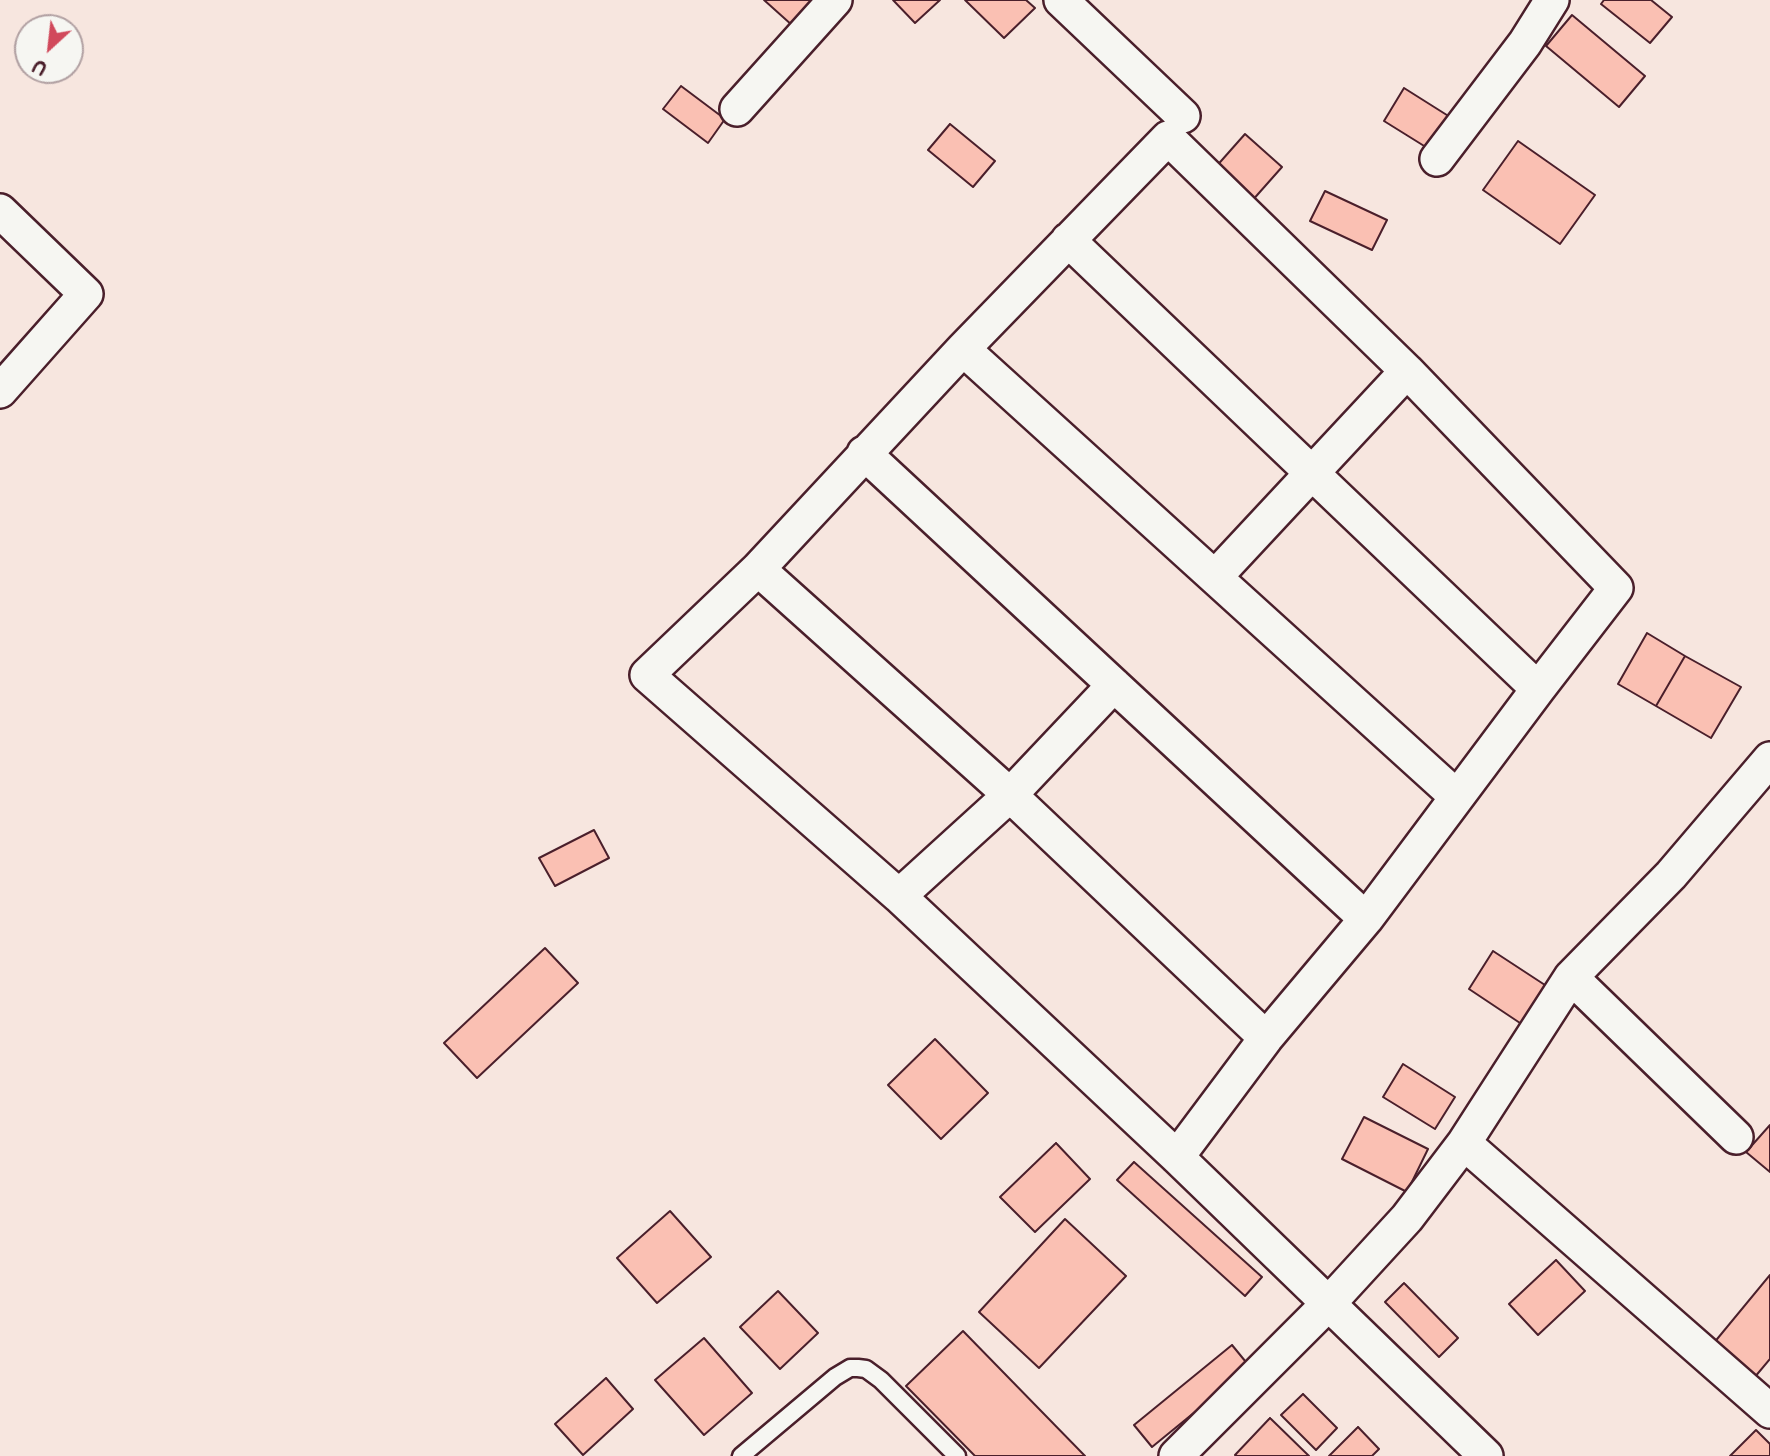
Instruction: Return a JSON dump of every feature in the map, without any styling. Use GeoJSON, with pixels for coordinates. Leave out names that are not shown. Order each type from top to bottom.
{"type":"FeatureCollection","features":[{"type":"Feature","properties":{"kind":"street"},"geometry":{"type":"LineString","coordinates":[[737,109],[835,0]]}},
{"type":"Feature","properties":{"kind":"street"},"geometry":{"type":"LineString","coordinates":[[1061,0],[1183,116]]}},
{"type":"Feature","properties":{"kind":"street"},"geometry":{"type":"LineString","coordinates":[[1437,159],[1525,43],[1552,0]]}},
{"type":"Feature","properties":{"kind":"street"},"geometry":{"type":"LineString","coordinates":[[1177,1157],[1266,1038],[1366,919],[1616,588],[1407,371],[1168,138],[962,349],[758,569],[647,675],[899,896],[1177,1157],[1486,1456]]}},
{"type":"Feature","properties":{"kind":"street"},"geometry":{"type":"LineString","coordinates":[[0,211],[86,294],[0,391]]}},
{"type":"Feature","properties":{"kind":"street"},"geometry":{"type":"LineString","coordinates":[[1068,240],[1538,688]]}},
{"type":"Feature","properties":{"kind":"street"},"geometry":{"type":"LineString","coordinates":[[962,349],[1457,797]]}},
{"type":"Feature","properties":{"kind":"street"},"geometry":{"type":"LineString","coordinates":[[1215,577],[1407,371]]}},
{"type":"Feature","properties":{"kind":"street"},"geometry":{"type":"LineString","coordinates":[[864,453],[1366,919]]}},
{"type":"Feature","properties":{"kind":"street"},"geometry":{"type":"LineString","coordinates":[[758,569],[1010,795],[1266,1038]]}},
{"type":"Feature","properties":{"kind":"street"},"geometry":{"type":"LineString","coordinates":[[899,896],[1010,795],[1114,685]]}},
{"type":"Feature","properties":{"kind":"street"},"geometry":{"type":"LineString","coordinates":[[1176,1456],[1329,1303],[1406,1218],[1464,1143],[1571,978],[1671,875],[1770,759]]}},
{"type":"Feature","properties":{"kind":"street"},"geometry":{"type":"LineString","coordinates":[[1571,978],[1737,1137]]}},
{"type":"Feature","properties":{"kind":"street"},"geometry":{"type":"LineString","coordinates":[[1464,1143],[1770,1411]]}},
{"type":"Feature","properties":{"kind":"lane"},"geometry":{"type":"LineString","coordinates":[[741,1456],[835,1377],[850,1368],[858,1367],[866,1369],[881,1380],[957,1456]]}},
{"type":"Feature","properties":{"kind":"building"},"geometry":{"type":"Polygon","coordinates":[[[764,0],[817,0],[793,26],[764,0]]]}},
{"type":"Feature","properties":{"kind":"building"},"geometry":{"type":"Polygon","coordinates":[[[893,0],[940,0],[915,23],[893,0]]]}},
{"type":"Feature","properties":{"kind":"building"},"geometry":{"type":"Polygon","coordinates":[[[965,0],[1026,0],[1035,8],[1004,38],[965,0]]]}},
{"type":"Feature","properties":{"kind":"building"},"geometry":{"type":"Polygon","coordinates":[[[1604,0],[1651,0],[1672,17],[1650,43],[1601,4],[1604,0]]]}},
{"type":"Feature","properties":{"kind":"building"},"geometry":{"type":"Polygon","coordinates":[[[1572,15],[1645,76],[1619,107],[1546,46],[1572,15]]]}},
{"type":"Feature","properties":{"kind":"building"},"geometry":{"type":"Polygon","coordinates":[[[681,86],[725,119],[708,143],[663,109],[681,86]]]}},
{"type":"Feature","properties":{"kind":"building"},"geometry":{"type":"Polygon","coordinates":[[[1404,88],[1450,117],[1429,149],[1384,121],[1404,88]]]}},
{"type":"Feature","properties":{"kind":"building"},"geometry":{"type":"Polygon","coordinates":[[[950,124],[995,161],[973,187],[928,150],[950,124]]]}},
{"type":"Feature","properties":{"kind":"building"},"geometry":{"type":"Polygon","coordinates":[[[1245,134],[1282,167],[1251,202],[1214,169],[1245,134]]]}},
{"type":"Feature","properties":{"kind":"building"},"geometry":{"type":"Polygon","coordinates":[[[1518,141],[1595,195],[1560,244],[1483,190],[1518,141]]]}},
{"type":"Feature","properties":{"kind":"building"},"geometry":{"type":"Polygon","coordinates":[[[1325,191],[1387,220],[1372,250],[1310,221],[1325,191]]]}},
{"type":"Feature","properties":{"kind":"building"},"geometry":{"type":"Polygon","coordinates":[[[1647,633],[1685,656],[1656,706],[1618,684],[1647,633]]]}},
{"type":"Feature","properties":{"kind":"building"},"geometry":{"type":"Polygon","coordinates":[[[1685,656],[1741,687],[1711,738],[1656,706],[1685,656]]]}},
{"type":"Feature","properties":{"kind":"building"},"geometry":{"type":"Polygon","coordinates":[[[594,830],[609,858],[555,886],[539,858],[594,830]]]}},
{"type":"Feature","properties":{"kind":"building"},"geometry":{"type":"Polygon","coordinates":[[[545,948],[578,983],[477,1078],[444,1043],[545,948]]]}},
{"type":"Feature","properties":{"kind":"building"},"geometry":{"type":"Polygon","coordinates":[[[1493,951],[1548,987],[1523,1025],[1469,989],[1493,951]]]}},
{"type":"Feature","properties":{"kind":"building"},"geometry":{"type":"Polygon","coordinates":[[[935,1039],[988,1093],[941,1139],[888,1085],[935,1039]]]}},
{"type":"Feature","properties":{"kind":"building"},"geometry":{"type":"Polygon","coordinates":[[[1403,1064],[1455,1097],[1435,1129],[1383,1097],[1403,1064]]]}},
{"type":"Feature","properties":{"kind":"building"},"geometry":{"type":"Polygon","coordinates":[[[1364,1117],[1428,1149],[1407,1192],[1342,1159],[1364,1117]]]}},
{"type":"Feature","properties":{"kind":"building"},"geometry":{"type":"Polygon","coordinates":[[[1770,1125],[1770,1172],[1746,1152],[1770,1125]]]}},
{"type":"Feature","properties":{"kind":"building"},"geometry":{"type":"Polygon","coordinates":[[[1056,1143],[1090,1179],[1035,1232],[1000,1197],[1056,1143]]]}},
{"type":"Feature","properties":{"kind":"building"},"geometry":{"type":"Polygon","coordinates":[[[1134,1162],[1262,1277],[1245,1296],[1117,1180],[1134,1162]]]}},
{"type":"Feature","properties":{"kind":"building"},"geometry":{"type":"Polygon","coordinates":[[[670,1211],[711,1257],[657,1303],[617,1258],[670,1211]]]}},
{"type":"Feature","properties":{"kind":"building"},"geometry":{"type":"Polygon","coordinates":[[[1065,1219],[1126,1276],[1039,1368],[979,1312],[1065,1219]]]}},
{"type":"Feature","properties":{"kind":"building"},"geometry":{"type":"Polygon","coordinates":[[[1556,1260],[1585,1291],[1538,1335],[1509,1304],[1556,1260]]]}},
{"type":"Feature","properties":{"kind":"building"},"geometry":{"type":"Polygon","coordinates":[[[1770,1275],[1770,1359],[1754,1378],[1713,1344],[1770,1275]]]}},
{"type":"Feature","properties":{"kind":"building"},"geometry":{"type":"Polygon","coordinates":[[[1404,1283],[1458,1338],[1439,1357],[1385,1302],[1404,1283]]]}},
{"type":"Feature","properties":{"kind":"building"},"geometry":{"type":"Polygon","coordinates":[[[778,1291],[818,1333],[780,1369],[740,1327],[778,1291]]]}},
{"type":"Feature","properties":{"kind":"building"},"geometry":{"type":"Polygon","coordinates":[[[963,1331],[1085,1456],[975,1456],[906,1386],[963,1331]]]}},
{"type":"Feature","properties":{"kind":"building"},"geometry":{"type":"Polygon","coordinates":[[[704,1338],[752,1393],[704,1435],[655,1380],[704,1338]]]}},
{"type":"Feature","properties":{"kind":"building"},"geometry":{"type":"Polygon","coordinates":[[[1232,1345],[1250,1367],[1152,1447],[1134,1425],[1232,1345]]]}},
{"type":"Feature","properties":{"kind":"building"},"geometry":{"type":"Polygon","coordinates":[[[606,1378],[633,1409],[583,1455],[555,1424],[606,1378]]]}},
{"type":"Feature","properties":{"kind":"building"},"geometry":{"type":"Polygon","coordinates":[[[1303,1394],[1337,1428],[1316,1450],[1281,1415],[1303,1394]]]}},
{"type":"Feature","properties":{"kind":"building"},"geometry":{"type":"Polygon","coordinates":[[[1270,1418],[1309,1456],[1235,1455],[1270,1418]]]}},
{"type":"Feature","properties":{"kind":"building"},"geometry":{"type":"Polygon","coordinates":[[[1358,1427],[1379,1449],[1372,1456],[1329,1456],[1358,1427]]]}},
{"type":"Feature","properties":{"kind":"building"},"geometry":{"type":"Polygon","coordinates":[[[1756,1430],[1770,1444],[1770,1456],[1730,1456],[1756,1430]]]}}]}
